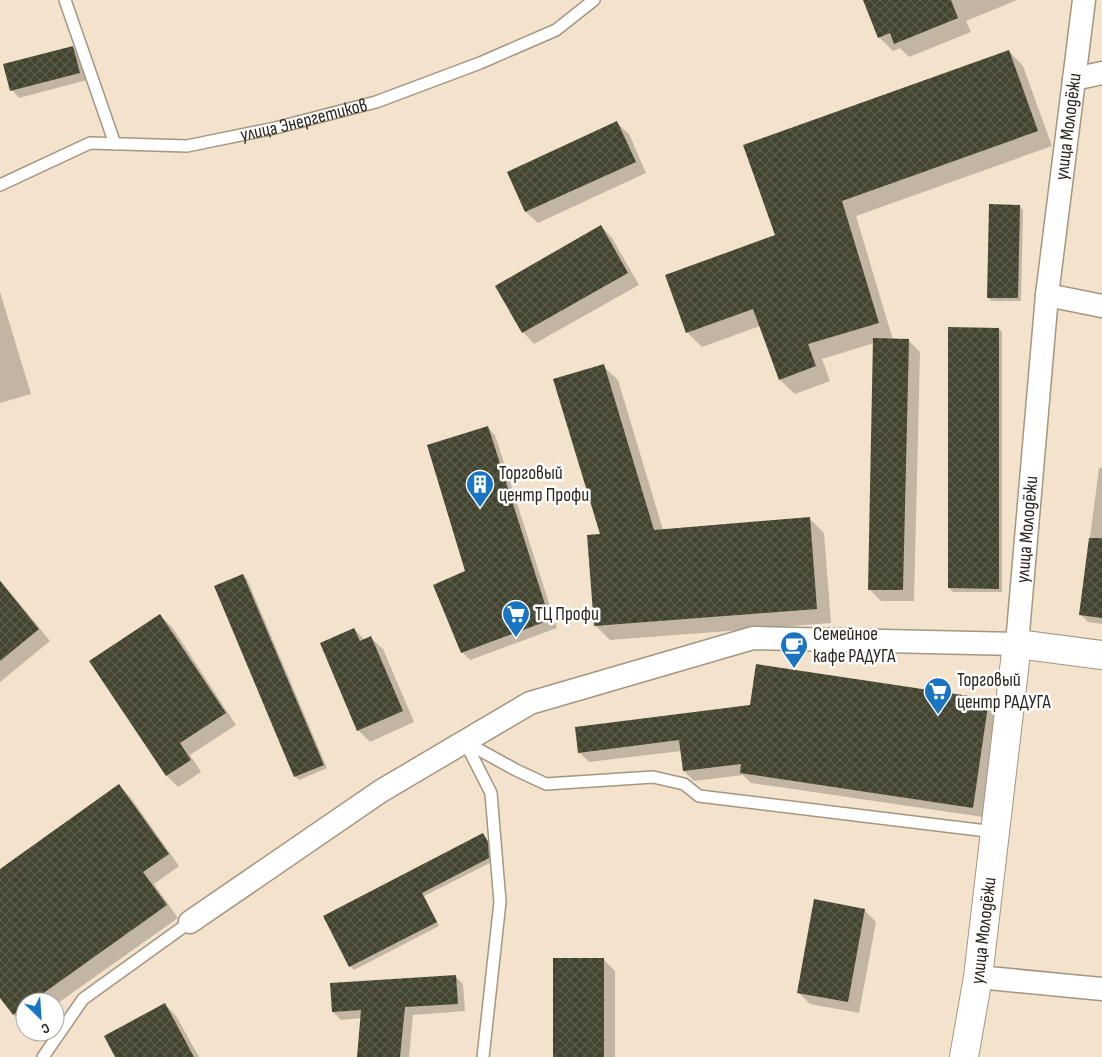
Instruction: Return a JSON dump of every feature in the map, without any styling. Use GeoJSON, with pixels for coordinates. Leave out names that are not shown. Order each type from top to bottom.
{"type":"FeatureCollection","features":[{"type":"Feature","properties":{"kind":"street","name":"улица Молодёжи"},"geometry":{"type":"LineString","coordinates":[[964,1057],[978,976],[1017,644],[1047,295],[1084,0]]}},
{"type":"Feature","properties":{"kind":"street"},"geometry":{"type":"LineString","coordinates":[[1074,78],[1102,73]]}},
{"type":"Feature","properties":{"kind":"street"},"geometry":{"type":"LineString","coordinates":[[1047,295],[1102,306]]}},
{"type":"Feature","properties":{"kind":"street"},"geometry":{"type":"LineString","coordinates":[[190,922],[381,791],[530,703],[754,638],[1017,644],[1102,655]]}},
{"type":"Feature","properties":{"kind":"street"},"geometry":{"type":"LineString","coordinates":[[978,976],[1102,989]]}},
{"type":"Feature","properties":{"kind":"lane"},"geometry":{"type":"LineString","coordinates":[[65,0],[115,144]]}},
{"type":"Feature","properties":{"kind":"lane","name":"улица Энергетиков"},"geometry":{"type":"LineString","coordinates":[[0,185],[90,143],[187,146],[275,128],[376,102],[480,63],[556,30],[594,0]]}},
{"type":"Feature","properties":{"kind":"lane"},"geometry":{"type":"LineString","coordinates":[[464,742],[546,784],[652,777],[684,784],[699,796],[995,832]]}},
{"type":"Feature","properties":{"kind":"lane"},"geometry":{"type":"LineString","coordinates":[[464,742],[491,793],[500,902],[483,1057]]}},
{"type":"Feature","properties":{"kind":"lane"},"geometry":{"type":"LineString","coordinates":[[43,1057],[83,999],[190,922]]}},
{"type":"Feature","properties":{"kind":"building"},"geometry":{"type":"Polygon","coordinates":[[[863,0],[951,0],[958,18],[894,44],[890,33],[878,38],[863,0]]]}},
{"type":"Feature","properties":{"kind":"building"},"geometry":{"type":"Polygon","coordinates":[[[73,46],[80,73],[10,91],[3,64],[73,46]]]}},
{"type":"Feature","properties":{"kind":"building"},"geometry":{"type":"Polygon","coordinates":[[[1009,50],[1038,131],[842,201],[879,323],[808,344],[816,366],[779,380],[753,309],[686,333],[665,275],[775,235],[743,145],[1009,50]]]}},
{"type":"Feature","properties":{"kind":"building"},"geometry":{"type":"Polygon","coordinates":[[[617,121],[636,162],[525,212],[507,172],[617,121]]]}},
{"type":"Feature","properties":{"kind":"building"},"geometry":{"type":"Polygon","coordinates":[[[989,204],[1020,205],[1018,298],[987,298],[989,204]]]}},
{"type":"Feature","properties":{"kind":"building"},"geometry":{"type":"Polygon","coordinates":[[[601,225],[628,273],[522,333],[495,286],[601,225]]]}},
{"type":"Feature","properties":{"kind":"building"},"geometry":{"type":"Polygon","coordinates":[[[948,327],[999,328],[999,589],[948,588],[948,327]]]}},
{"type":"Feature","properties":{"kind":"building"},"geometry":{"type":"Polygon","coordinates":[[[873,338],[909,339],[903,590],[868,590],[873,338]]]}},
{"type":"Feature","properties":{"kind":"building"},"geometry":{"type":"Polygon","coordinates":[[[604,364],[654,530],[810,517],[817,609],[594,626],[587,535],[600,534],[553,379],[604,364]]]}},
{"type":"Feature","properties":{"kind":"building","name":"Торговый центр Профи"},"geometry":{"type":"Polygon","coordinates":[[[488,426],[550,620],[461,653],[433,585],[465,571],[427,445],[488,426]]]}},
{"type":"Feature","properties":{"kind":"building"},"geometry":{"type":"Polygon","coordinates":[[[1089,538],[1102,538],[1102,618],[1079,615],[1089,538]]]}},
{"type":"Feature","properties":{"kind":"building"},"geometry":{"type":"Polygon","coordinates":[[[243,574],[324,765],[294,777],[214,586],[243,574]]]}},
{"type":"Feature","properties":{"kind":"building"},"geometry":{"type":"Polygon","coordinates":[[[0,581],[39,629],[0,661],[0,581]]]}},
{"type":"Feature","properties":{"kind":"building"},"geometry":{"type":"Polygon","coordinates":[[[160,614],[226,713],[180,743],[191,760],[166,776],[89,661],[160,614]]]}},
{"type":"Feature","properties":{"kind":"building"},"geometry":{"type":"Polygon","coordinates":[[[354,628],[360,641],[371,636],[403,711],[357,731],[320,643],[354,628]]]}},
{"type":"Feature","properties":{"kind":"building"},"geometry":{"type":"Polygon","coordinates":[[[756,664],[989,699],[973,808],[740,773],[741,764],[683,771],[679,740],[578,753],[575,727],[750,705],[756,664]]]}},
{"type":"Feature","properties":{"kind":"building"},"geometry":{"type":"Polygon","coordinates":[[[119,784],[169,854],[143,872],[167,905],[45,992],[15,992],[15,1014],[13,1015],[0,998],[0,869],[119,784]]]}},
{"type":"Feature","properties":{"kind":"building"},"geometry":{"type":"Polygon","coordinates":[[[483,833],[488,842],[489,858],[422,893],[437,922],[349,967],[323,916],[483,833]]]}},
{"type":"Feature","properties":{"kind":"building"},"geometry":{"type":"Polygon","coordinates":[[[814,899],[865,909],[848,1002],[797,993],[814,899]]]}},
{"type":"Feature","properties":{"kind":"building"},"geometry":{"type":"Polygon","coordinates":[[[553,958],[604,958],[604,1057],[553,1057],[553,958]]]}},
{"type":"Feature","properties":{"kind":"building"},"geometry":{"type":"Polygon","coordinates":[[[456,975],[458,1004],[405,1007],[400,1057],[357,1057],[361,1010],[332,1012],[330,983],[456,975]]]}},
{"type":"Feature","properties":{"kind":"building"},"geometry":{"type":"Polygon","coordinates":[[[165,1003],[194,1057],[115,1057],[104,1036],[165,1003]]]}},
{"type":"Feature","properties":{"kind":"place","name":"Торговый центр Профи"},"geometry":{"type":"Point","coordinates":[480,508]}},
{"type":"Feature","properties":{"kind":"place","name":"ТЦ Профи"},"geometry":{"type":"Point","coordinates":[516,638]}},
{"type":"Feature","properties":{"kind":"place","name":"Семейное кафе РАДУГА"},"geometry":{"type":"Point","coordinates":[794,669]}},
{"type":"Feature","properties":{"kind":"place","name":"Торговый центр РАДУГА"},"geometry":{"type":"Point","coordinates":[938,715]}}]}
